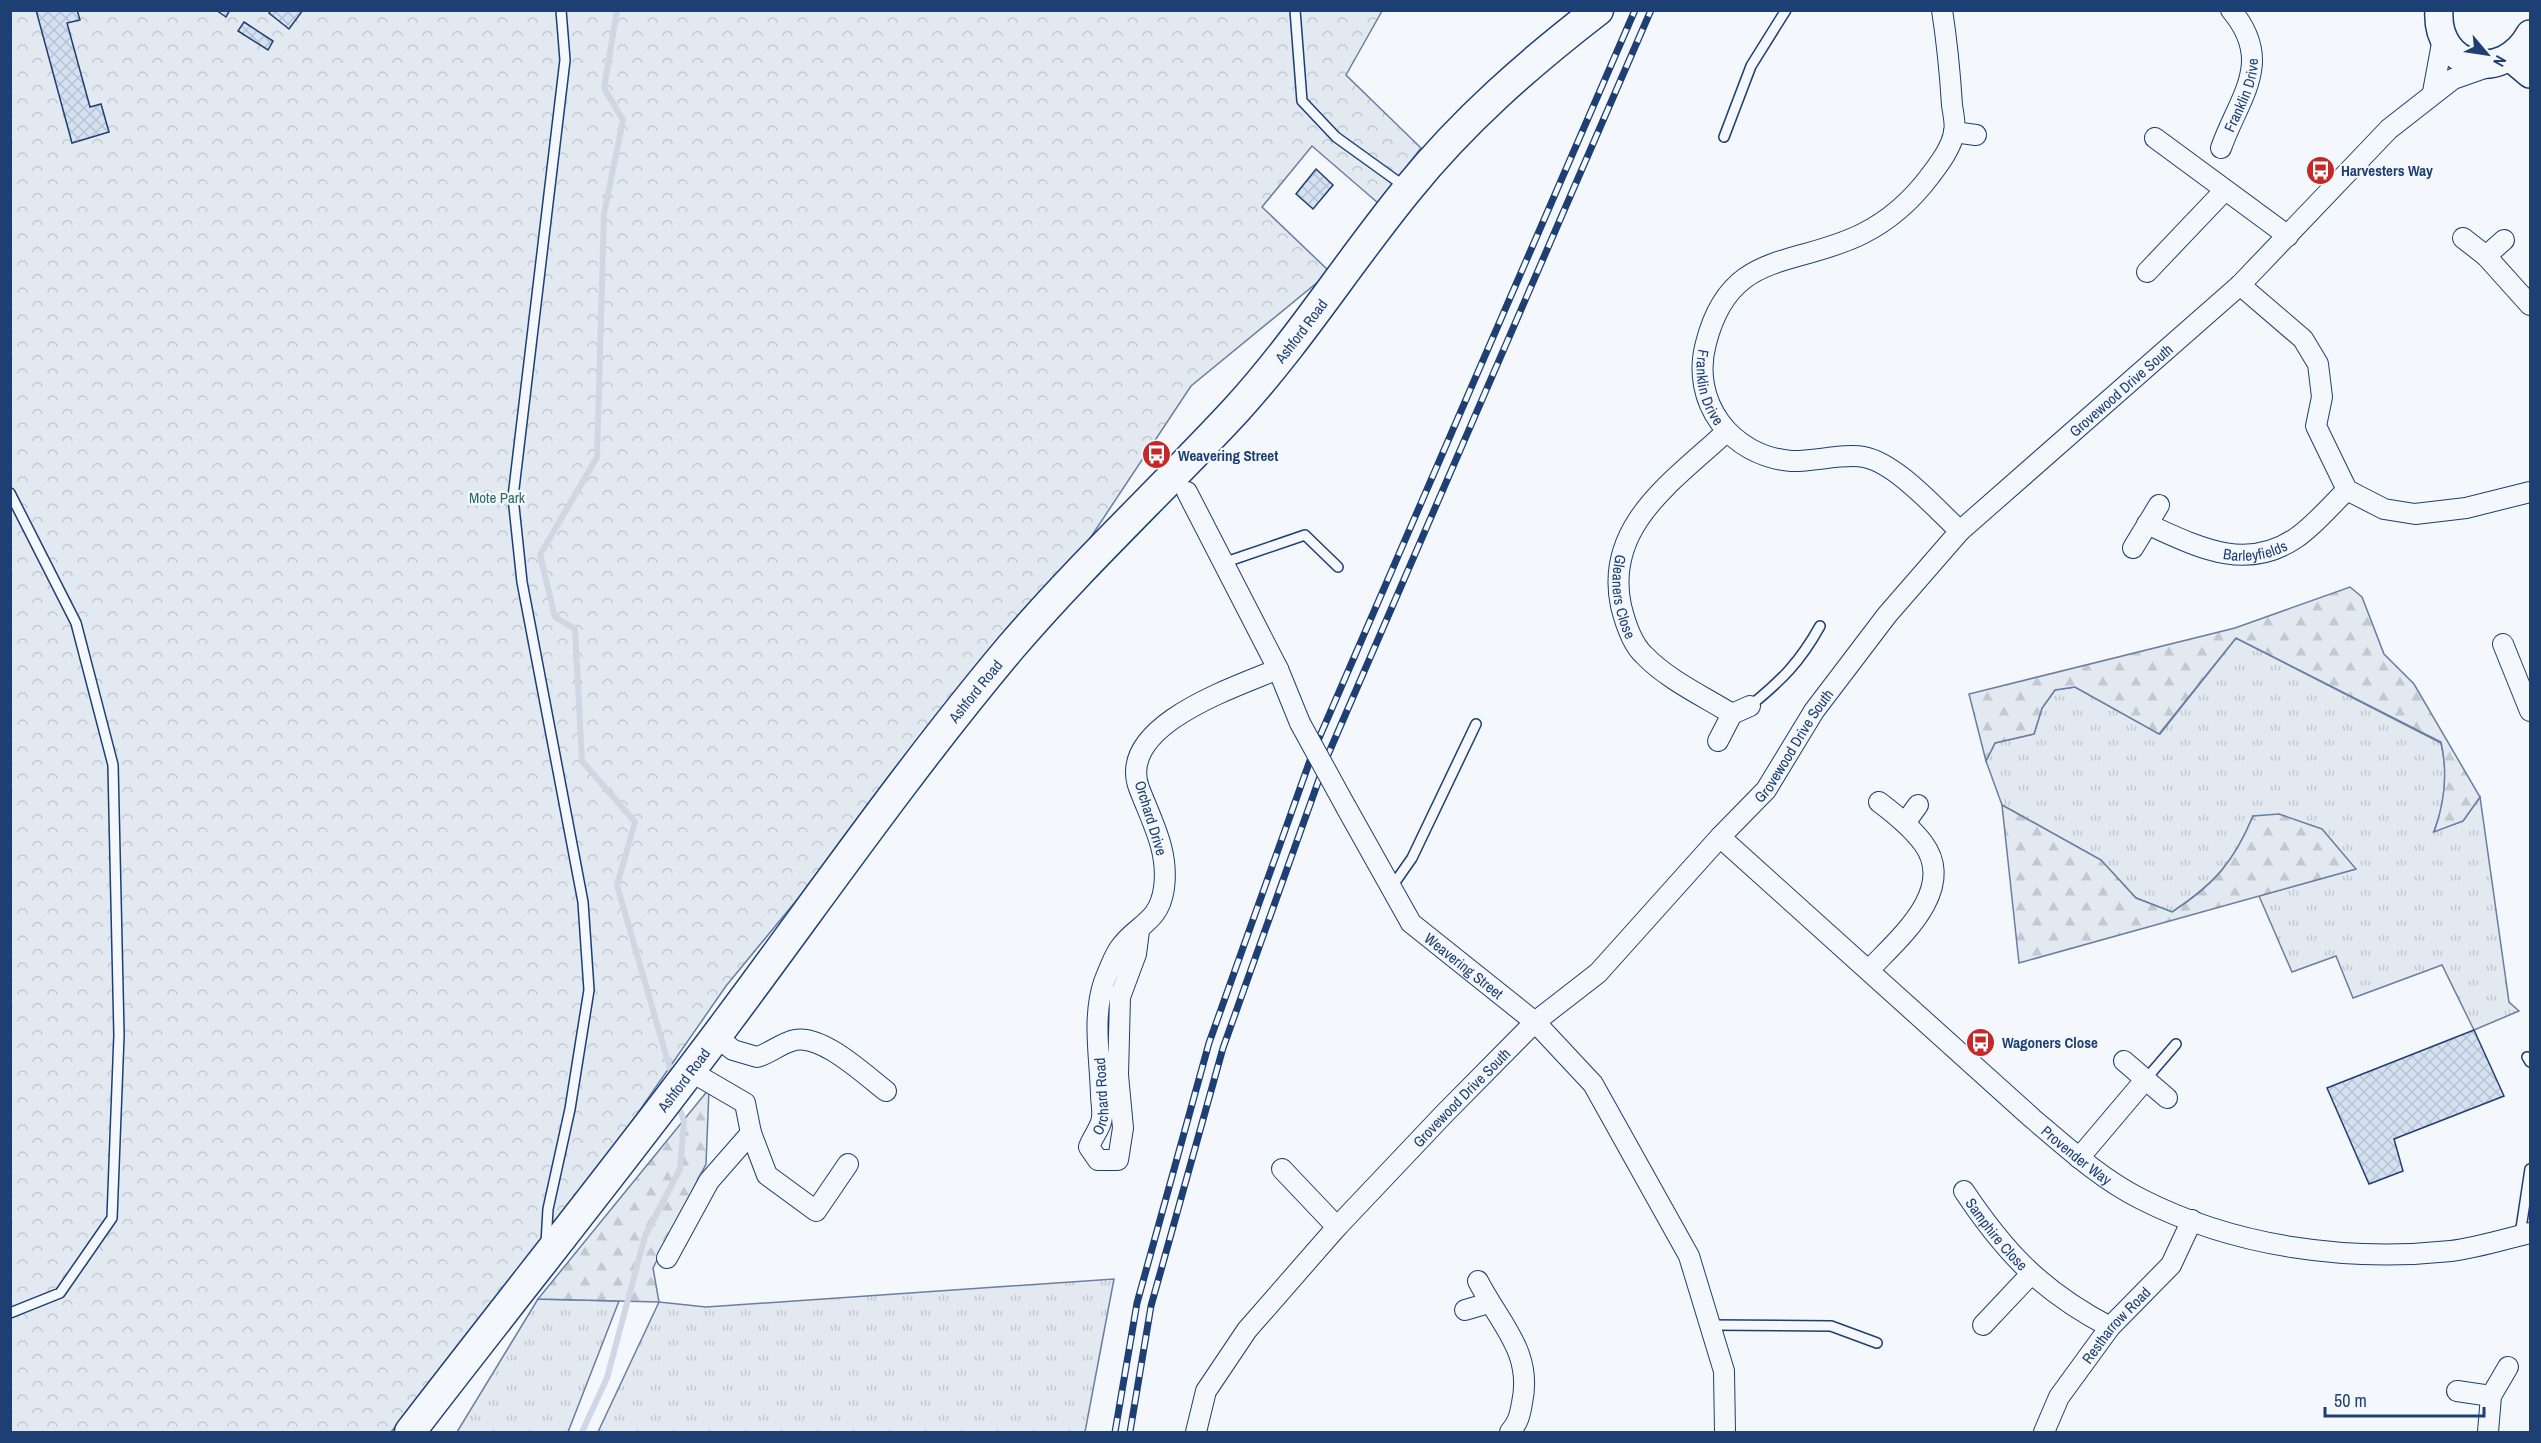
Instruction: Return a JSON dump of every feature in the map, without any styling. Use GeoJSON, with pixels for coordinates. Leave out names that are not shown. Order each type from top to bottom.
{"type":"FeatureCollection","features":[{"type":"Feature","properties":{"kind":"main road","name":"Ashford Road"},"geometry":{"type":"LineString","coordinates":[[412,1431],[690,1071],[907,777],[1014,644],[1238,408],[1317,311],[1408,189],[1464,125],[1530,63],[1598,10]]}},
{"type":"Feature","properties":{"kind":"street"},"geometry":{"type":"LineString","coordinates":[[1942,10],[1954,132],[1976,135]]}},
{"type":"Feature","properties":{"kind":"street","name":"Franklin Drive"},"geometry":{"type":"LineString","coordinates":[[2221,148],[2252,76],[2252,49],[2231,10]]}},
{"type":"Feature","properties":{"kind":"street"},"geometry":{"type":"LineString","coordinates":[[2436,21],[2451,51],[2464,60],[2480,65],[2512,65],[2530,34]]}},
{"type":"Feature","properties":{"kind":"street"},"geometry":{"type":"LineString","coordinates":[[2433,92],[2436,21]]}},
{"type":"Feature","properties":{"kind":"street","name":"Grovewood Drive South"},"geometry":{"type":"LineString","coordinates":[[1196,1432],[1206,1392],[1247,1330],[1337,1227],[1535,1022],[1598,973],[1720,837],[1766,790],[1814,711],[1887,615],[1960,531],[2240,285],[2288,236],[2329,189],[2382,137],[2433,92],[2453,79],[2512,65]]}},
{"type":"Feature","properties":{"kind":"street","name":"Franklin Drive"},"geometry":{"type":"LineString","coordinates":[[1954,132],[1940,162],[1917,194],[1892,216],[1861,234],[1767,264],[1730,289],[1715,315],[1705,344],[1702,373],[1709,405],[1726,432],[1754,451],[1773,459],[1794,461],[1863,456],[1886,467],[1960,531]]}},
{"type":"Feature","properties":{"kind":"street"},"geometry":{"type":"LineString","coordinates":[[2156,138],[2288,236]]}},
{"type":"Feature","properties":{"kind":"street"},"geometry":{"type":"LineString","coordinates":[[2147,272],[2225,190]]}},
{"type":"Feature","properties":{"kind":"street"},"geometry":{"type":"LineString","coordinates":[[2463,238],[2486,256],[2530,304]]}},
{"type":"Feature","properties":{"kind":"street"},"geometry":{"type":"LineString","coordinates":[[2486,256],[2504,240]]}},
{"type":"Feature","properties":{"kind":"street"},"geometry":{"type":"LineString","coordinates":[[2240,285],[2303,339],[2318,364],[2322,397],[2316,426],[2347,490],[2384,509],[2415,514],[2466,508],[2530,492]]}},
{"type":"Feature","properties":{"kind":"street","name":"Gleaners Close"},"geometry":{"type":"LineString","coordinates":[[1726,432],[1638,516],[1621,549],[1616,584],[1624,621],[1642,654],[1669,675],[1732,714]]}},
{"type":"Feature","properties":{"kind":"street","name":"Barleyfields"},"geometry":{"type":"LineString","coordinates":[[2147,524],[2202,549],[2228,555],[2262,553],[2296,538],[2347,490]]}},
{"type":"Feature","properties":{"kind":"street","name":"Weavering Street"},"geometry":{"type":"LineString","coordinates":[[1187,492],[1278,669],[1300,723],[1411,924],[1535,1022],[1593,1084],[1689,1256],[1724,1371],[1725,1432]]}},
{"type":"Feature","properties":{"kind":"street"},"geometry":{"type":"LineString","coordinates":[[2133,548],[2158,505]]}},
{"type":"Feature","properties":{"kind":"street"},"geometry":{"type":"LineString","coordinates":[[2503,644],[2523,676],[2530,711]]}},
{"type":"Feature","properties":{"kind":"street","name":"Orchard Drive"},"geometry":{"type":"LineString","coordinates":[[1139,931],[1155,916],[1166,874],[1163,849],[1138,785],[1138,762],[1145,745],[1163,726],[1189,708],[1278,669]]}},
{"type":"Feature","properties":{"kind":"street"},"geometry":{"type":"LineString","coordinates":[[1718,741],[1732,714],[1750,706]]}},
{"type":"Feature","properties":{"kind":"street"},"geometry":{"type":"LineString","coordinates":[[1869,970],[1905,932],[1927,902],[1934,882],[1932,864],[1924,844],[1905,823],[1879,802]]}},
{"type":"Feature","properties":{"kind":"street"},"geometry":{"type":"LineString","coordinates":[[1905,823],[1918,805]]}},
{"type":"Feature","properties":{"kind":"street","name":"Provender Way"},"geometry":{"type":"LineString","coordinates":[[1720,837],[2079,1158],[2140,1199],[2192,1220],[2277,1246],[2344,1255],[2450,1251],[2525,1234]]}},
{"type":"Feature","properties":{"kind":"street","name":"Orchard Road"},"geometry":{"type":"LineString","coordinates":[[1139,931],[1136,954],[1120,998],[1118,1075],[1123,1128],[1118,1160],[1098,1160],[1089,1147],[1102,1122],[1098,1014],[1104,983],[1120,948],[1139,931]]}},
{"type":"Feature","properties":{"kind":"street"},"geometry":{"type":"LineString","coordinates":[[716,1036],[733,1050],[757,1058],[797,1039],[814,1041],[839,1056],[886,1091]]}},
{"type":"Feature","properties":{"kind":"street"},"geometry":{"type":"LineString","coordinates":[[2124,1061],[2167,1098]]}},
{"type":"Feature","properties":{"kind":"street"},"geometry":{"type":"LineString","coordinates":[[690,1071],[745,1103],[751,1133],[767,1175],[816,1211],[848,1164]]}},
{"type":"Feature","properties":{"kind":"street"},"geometry":{"type":"LineString","coordinates":[[2079,1158],[2145,1080]]}},
{"type":"Feature","properties":{"kind":"street"},"geometry":{"type":"LineString","coordinates":[[667,1258],[709,1181],[751,1133]]}},
{"type":"Feature","properties":{"kind":"street"},"geometry":{"type":"LineString","coordinates":[[1282,1169],[1337,1227]]}},
{"type":"Feature","properties":{"kind":"street","name":"Samphire Close"},"geometry":{"type":"LineString","coordinates":[[1964,1191],[1994,1236],[2031,1274],[2078,1310],[2110,1327]]}},
{"type":"Feature","properties":{"kind":"street","name":"Restharrow Road"},"geometry":{"type":"LineString","coordinates":[[2044,1432],[2059,1398],[2110,1327],[2171,1265],[2192,1220]]}},
{"type":"Feature","properties":{"kind":"street","name":"Samphire Close"},"geometry":{"type":"LineString","coordinates":[[1983,1325],[2031,1274]]}},
{"type":"Feature","properties":{"kind":"street"},"geometry":{"type":"LineString","coordinates":[[1478,1281],[1522,1355],[1527,1383],[1518,1424],[1510,1432]]}},
{"type":"Feature","properties":{"kind":"street"},"geometry":{"type":"LineString","coordinates":[[1465,1310],[1489,1303]]}},
{"type":"Feature","properties":{"kind":"street"},"geometry":{"type":"LineString","coordinates":[[2488,1432],[2491,1396],[2508,1367]]}},
{"type":"Feature","properties":{"kind":"street"},"geometry":{"type":"LineString","coordinates":[[2457,1391],[2491,1396]]}},
{"type":"Feature","properties":{"kind":"lane"},"geometry":{"type":"LineString","coordinates":[[544,1263],[548,1209],[570,1109],[589,990],[583,902],[522,582],[513,497],[565,60],[561,10]]}},
{"type":"Feature","properties":{"kind":"lane"},"geometry":{"type":"LineString","coordinates":[[1295,10],[1302,101],[1336,137],[1408,189]]}},
{"type":"Feature","properties":{"kind":"lane"},"geometry":{"type":"LineString","coordinates":[[1724,137],[1751,66],[1786,10]]}},
{"type":"Feature","properties":{"kind":"lane"},"geometry":{"type":"LineString","coordinates":[[10,493],[76,623],[113,765],[119,1035],[112,1218],[60,1293],[10,1313]]}},
{"type":"Feature","properties":{"kind":"lane"},"geometry":{"type":"LineString","coordinates":[[1223,563],[1305,536],[1338,567]]}},
{"type":"Feature","properties":{"kind":"lane"},"geometry":{"type":"LineString","coordinates":[[1750,706],[1774,687],[1803,657],[1820,626]]}},
{"type":"Feature","properties":{"kind":"lane"},"geometry":{"type":"LineString","coordinates":[[1391,888],[1412,858],[1476,724]]}},
{"type":"Feature","properties":{"kind":"lane"},"geometry":{"type":"LineString","coordinates":[[2145,1080],[2176,1044]]}},
{"type":"Feature","properties":{"kind":"lane"},"geometry":{"type":"LineString","coordinates":[[2525,1234],[2530,1169]]}},
{"type":"Feature","properties":{"kind":"lane"},"geometry":{"type":"LineString","coordinates":[[1710,1325],[1831,1326],[1877,1342]]}},
{"type":"Feature","properties":{"kind":"green space","name":"Mote Park"},"geometry":{"type":"Polygon","coordinates":[[[10,11],[1382,11],[1346,75],[1421,148],[1378,203],[1312,146],[1262,207],[1330,272],[1191,386],[1073,564],[726,986],[558,1228],[391,1432],[11,1432],[10,11]]]}},
{"type":"Feature","properties":{"kind":"green space"},"geometry":{"type":"Polygon","coordinates":[[[2350,587],[2362,597],[2384,654],[2414,684],[2480,797],[2463,821],[2434,832],[2441,810],[2444,787],[2441,742],[2236,638],[2159,734],[2075,687],[2055,690],[2042,708],[2034,734],[1995,743],[1986,761],[1969,694],[2235,628],[2350,587]]]}},
{"type":"Feature","properties":{"kind":"green space"},"geometry":{"type":"Polygon","coordinates":[[[2236,638],[2441,743],[2445,765],[2445,787],[2434,831],[2463,821],[2480,797],[2509,1002],[2519,1011],[2474,1030],[2442,965],[2353,998],[2336,956],[2292,972],[2259,896],[2355,869],[2321,829],[2253,816],[2238,847],[2221,871],[2211,882],[2172,912],[2136,898],[2101,860],[2002,805],[1986,761],[1995,743],[2034,734],[2042,708],[2055,690],[2075,687],[2160,734],[2236,638]]]}},
{"type":"Feature","properties":{"kind":"green space"},"geometry":{"type":"Polygon","coordinates":[[[2002,805],[2101,860],[2136,898],[2172,912],[2221,872],[2238,847],[2253,816],[2279,814],[2322,829],[2356,869],[2019,963],[2002,805]]]}},
{"type":"Feature","properties":{"kind":"green space"},"geometry":{"type":"Polygon","coordinates":[[[709,1089],[706,1164],[653,1268],[659,1302],[538,1299],[709,1089]]]}},
{"type":"Feature","properties":{"kind":"green space"},"geometry":{"type":"Polygon","coordinates":[[[1114,1279],[1085,1432],[598,1432],[659,1302],[706,1307],[1114,1279]]]}},
{"type":"Feature","properties":{"kind":"green space"},"geometry":{"type":"Polygon","coordinates":[[[538,1299],[619,1301],[568,1432],[457,1432],[538,1299]]]}},
{"type":"Feature","properties":{"kind":"building"},"geometry":{"type":"Polygon","coordinates":[[[36,10],[77,10],[80,20],[67,23],[90,107],[101,104],[109,132],[72,143],[36,10]]]}},
{"type":"Feature","properties":{"kind":"building"},"geometry":{"type":"Polygon","coordinates":[[[216,10],[230,10],[226,17],[216,10]]]}},
{"type":"Feature","properties":{"kind":"building"},"geometry":{"type":"Polygon","coordinates":[[[271,10],[303,10],[289,29],[269,13],[271,10]]]}},
{"type":"Feature","properties":{"kind":"building"},"geometry":{"type":"Polygon","coordinates":[[[244,22],[273,41],[268,50],[238,31],[244,22]]]}},
{"type":"Feature","properties":{"kind":"building"},"geometry":{"type":"Polygon","coordinates":[[[1316,169],[1333,185],[1313,209],[1296,194],[1316,169]]]}},
{"type":"Feature","properties":{"kind":"building"},"geometry":{"type":"Polygon","coordinates":[[[2474,1030],[2504,1096],[2394,1139],[2403,1171],[2369,1184],[2327,1088],[2474,1030]]]}},
{"type":"Feature","properties":{"kind":"waterway"},"geometry":{"type":"LineString","coordinates":[[617,10],[604,88],[623,120],[604,214],[597,457],[540,555],[555,617],[575,629],[582,761],[635,822],[617,885],[670,1069]]}},
{"type":"Feature","properties":{"kind":"waterway"},"geometry":{"type":"LineString","coordinates":[[582,1432],[607,1378],[645,1236],[680,1169],[684,1122],[681,1112]]}},
{"type":"Feature","properties":{"kind":"railway"},"geometry":{"type":"LineString","coordinates":[[1115,1432],[1137,1303],[1209,1043],[1313,752],[1635,10]]}},
{"type":"Feature","properties":{"kind":"railway"},"geometry":{"type":"LineString","coordinates":[[1130,1432],[1151,1306],[1223,1048],[1327,757],[1651,10]]}},
{"type":"Feature","properties":{"kind":"place","name":"Harvesters Way"},"geometry":{"type":"Point","coordinates":[2320,170]}},
{"type":"Feature","properties":{"kind":"place","name":"Weavering Street"},"geometry":{"type":"Point","coordinates":[1157,455]}},
{"type":"Feature","properties":{"kind":"place","name":"Wagoners Close"},"geometry":{"type":"Point","coordinates":[1981,1042]}}]}
